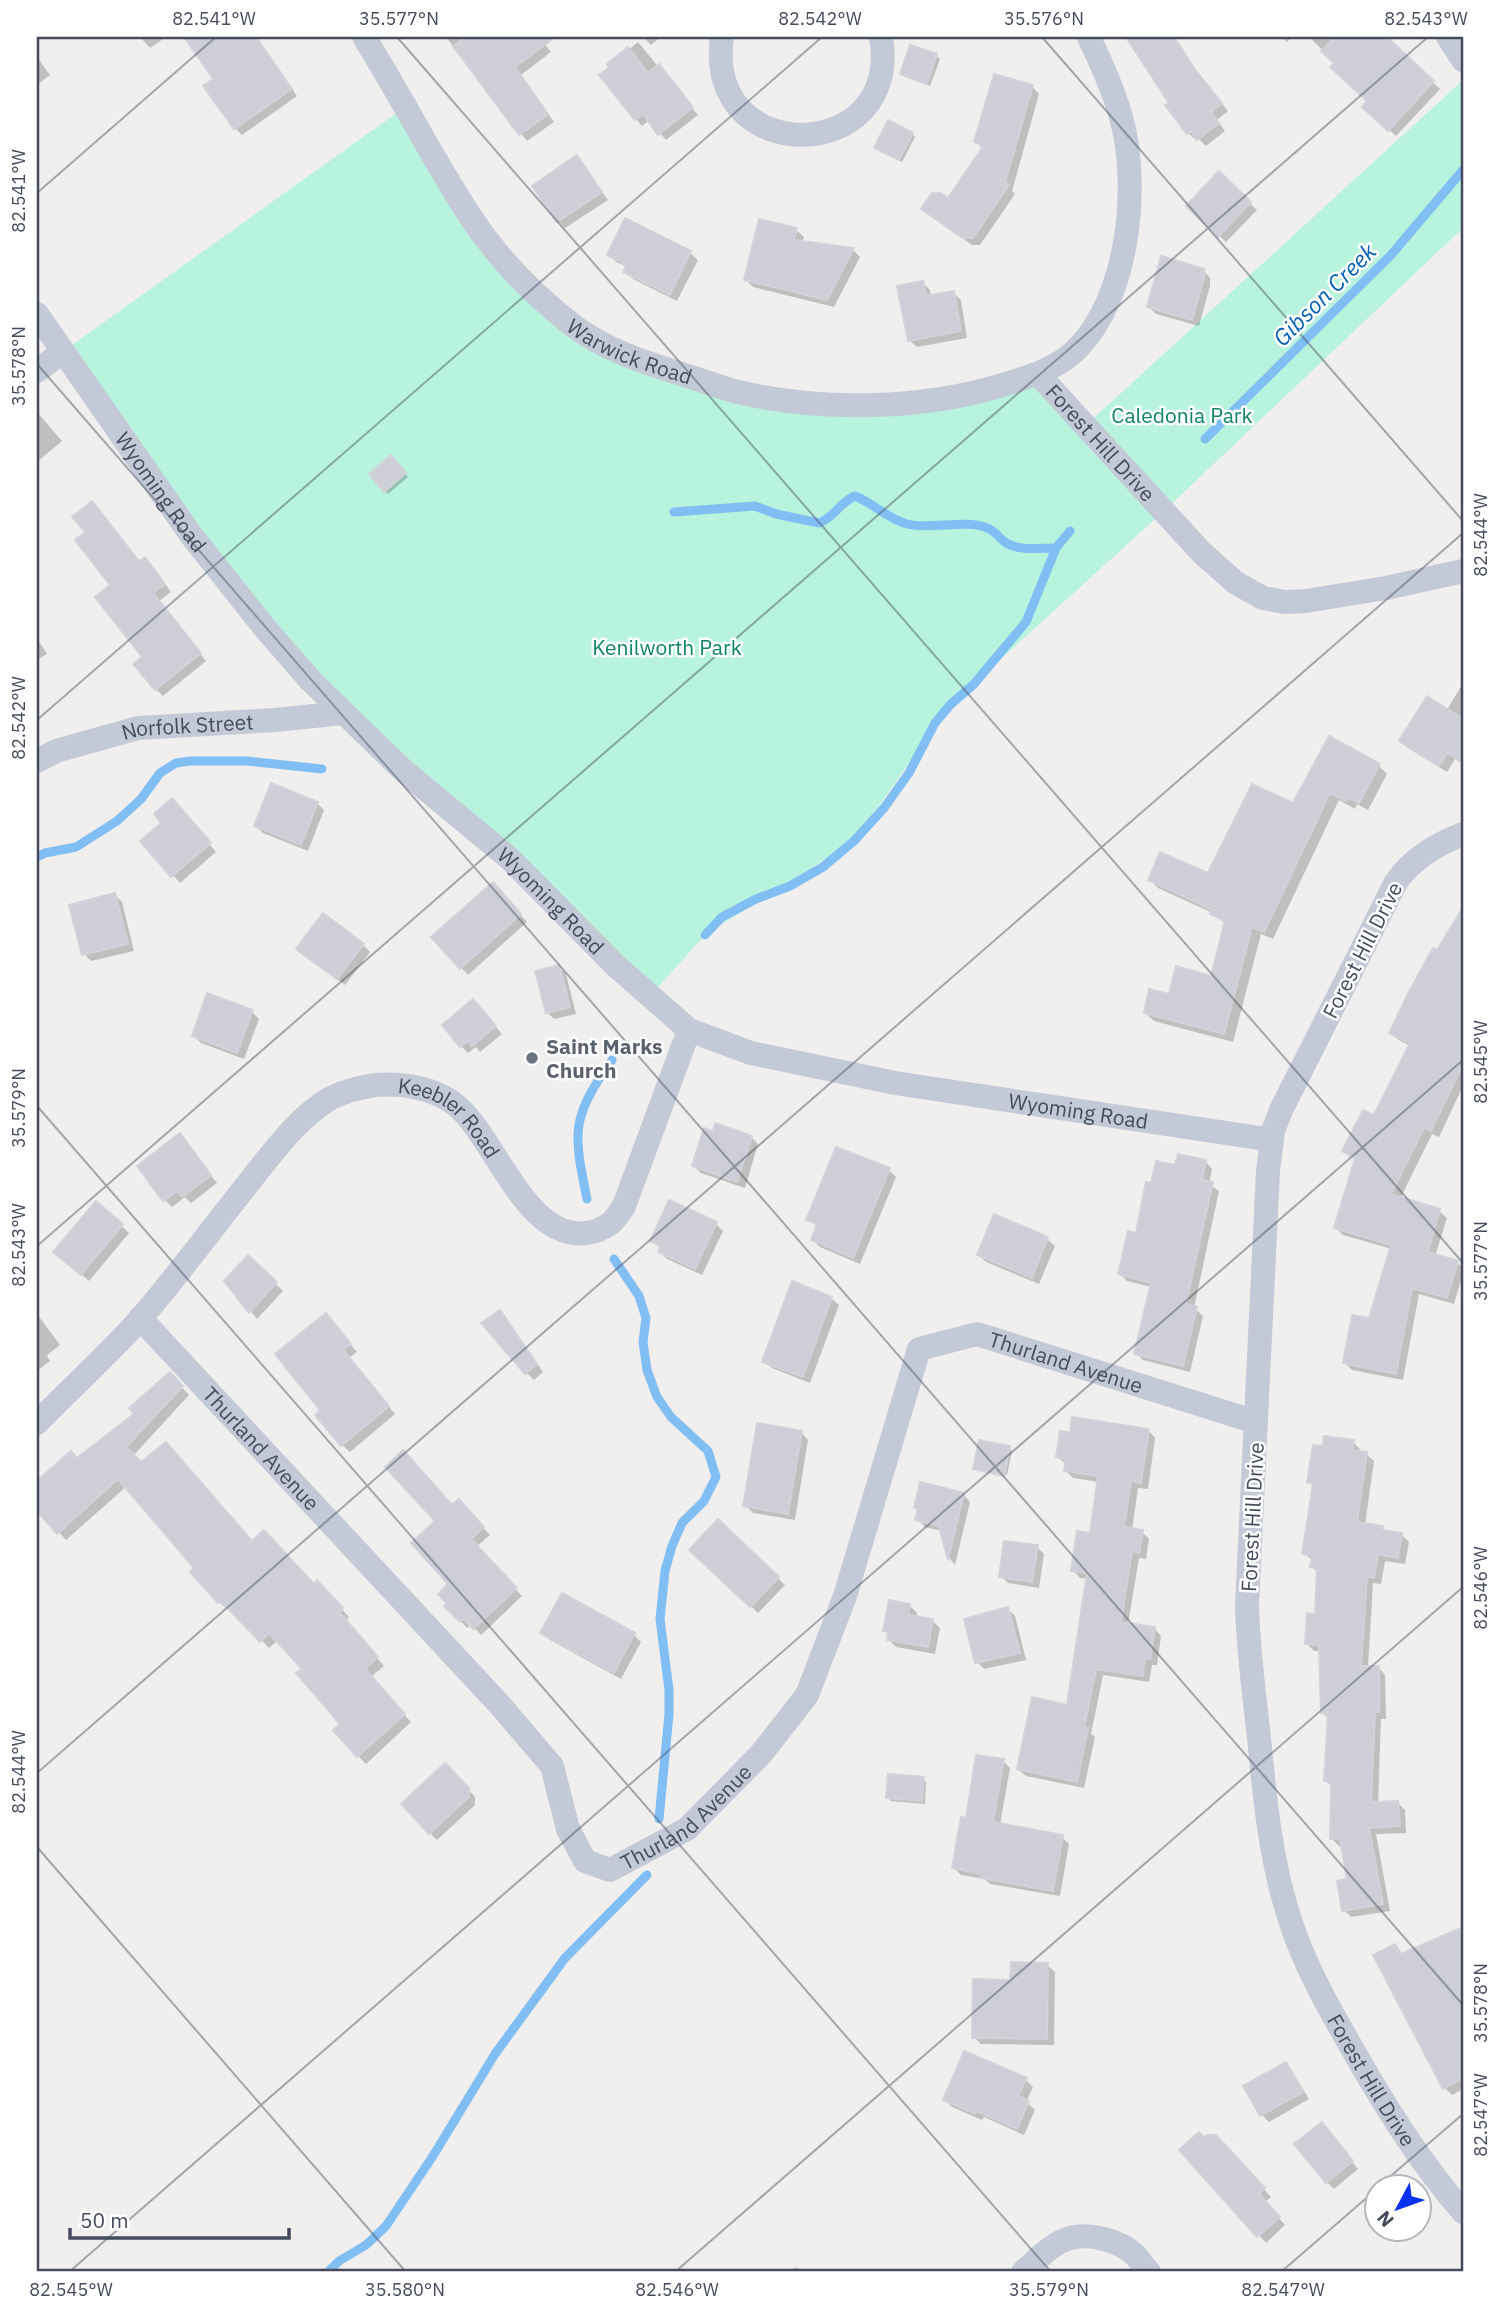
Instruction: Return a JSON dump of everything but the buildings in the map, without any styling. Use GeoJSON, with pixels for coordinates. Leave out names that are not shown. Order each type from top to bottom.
{"type":"FeatureCollection","features":[{"type":"Feature","properties":{"kind":"street","name":"Warwick Road"},"geometry":{"type":"LineString","coordinates":[[364,37],[448,181],[488,242],[556,311],[610,348],[631,358],[733,390],[818,404],[942,399],[989,390],[1038,374]]}},
{"type":"Feature","properties":{"kind":"street"},"geometry":{"type":"LineString","coordinates":[[722,37],[720,65],[729,91],[745,114],[767,129],[794,136],[821,135],[846,124],[866,106],[879,82],[884,55],[881,37]]}},
{"type":"Feature","properties":{"kind":"street","name":"Forest Hill Drive"},"geometry":{"type":"LineString","coordinates":[[1090,37],[1122,118],[1129,196],[1123,249],[1109,299],[1095,326],[1069,356],[1038,374],[1202,553],[1236,583],[1263,598],[1285,602],[1306,601],[1463,571]]}},
{"type":"Feature","properties":{"kind":"street"},"geometry":{"type":"LineString","coordinates":[[1448,37],[1463,60]]}},
{"type":"Feature","properties":{"kind":"street","name":"Wyoming Road"},"geometry":{"type":"LineString","coordinates":[[37,314],[205,552],[279,645],[343,713],[432,795],[509,858],[616,966],[688,1030],[751,1053],[895,1083],[1272,1140]]}},
{"type":"Feature","properties":{"kind":"street"},"geometry":{"type":"LineString","coordinates":[[37,371],[62,352]]}},
{"type":"Feature","properties":{"kind":"street","name":"Norfolk Street"},"geometry":{"type":"LineString","coordinates":[[37,761],[56,751],[138,728],[343,713]]}},
{"type":"Feature","properties":{"kind":"street","name":"Forest Hill Drive"},"geometry":{"type":"LineString","coordinates":[[1463,834],[1423,855],[1409,866],[1396,882],[1281,1110],[1272,1140],[1268,1171],[1247,1605],[1266,1810],[1278,1873],[1302,1954],[1340,2028],[1399,2129],[1463,2212]]}},
{"type":"Feature","properties":{"kind":"street","name":"Keebler Road"},"geometry":{"type":"LineString","coordinates":[[140,1318],[278,1145],[314,1110],[332,1098],[354,1089],[399,1085],[431,1091],[456,1105],[485,1139],[522,1197],[545,1221],[564,1232],[578,1234],[594,1232],[610,1224],[624,1206],[688,1030]]}},
{"type":"Feature","properties":{"kind":"street"},"geometry":{"type":"LineString","coordinates":[[37,1423],[140,1318]]}},
{"type":"Feature","properties":{"kind":"street","name":"Thurland Avenue"},"geometry":{"type":"LineString","coordinates":[[140,1318],[499,1704],[552,1766],[568,1829],[585,1861],[610,1870],[687,1829],[761,1754],[807,1695],[845,1596],[919,1349],[977,1334],[1256,1422]]}},
{"type":"Feature","properties":{"kind":"street"},"geometry":{"type":"LineString","coordinates":[[1023,2272],[1054,2246],[1068,2239],[1090,2237],[1112,2242],[1133,2254],[1149,2272]]}},
{"type":"Feature","properties":{"kind":"green space","name":"Kenilworth Park"},"geometry":{"type":"Polygon","coordinates":[[[1463,80],[1463,228],[1163,512],[950,705],[854,841],[705,935],[650,996],[343,713],[62,352],[405,107],[468,213],[595,340],[819,404],[1038,374],[1085,426],[1463,80]]]}},
{"type":"Feature","properties":{"kind":"waterway","name":"Gibson Creek"},"geometry":{"type":"LineString","coordinates":[[1205,439],[1391,255],[1463,170]]}},
{"type":"Feature","properties":{"kind":"waterway"},"geometry":{"type":"LineString","coordinates":[[674,512],[755,506],[776,514],[819,523],[855,496],[893,519],[907,524],[979,525],[1019,548],[1056,548]]}},
{"type":"Feature","properties":{"kind":"waterway"},"geometry":{"type":"LineString","coordinates":[[705,935],[722,917],[756,899],[790,886],[823,867],[854,841],[884,808],[909,773],[935,723],[950,705],[974,684],[1026,622],[1056,548],[1070,531]]}},
{"type":"Feature","properties":{"kind":"waterway"},"geometry":{"type":"LineString","coordinates":[[37,857],[76,847],[117,821],[141,799],[160,773],[176,763],[247,761],[322,769]]}},
{"type":"Feature","properties":{"kind":"waterway"},"geometry":{"type":"LineString","coordinates":[[587,1199],[579,1157],[579,1126],[589,1097],[612,1060]]}},
{"type":"Feature","properties":{"kind":"waterway"},"geometry":{"type":"LineString","coordinates":[[614,1259],[639,1296],[646,1318],[643,1342],[647,1370],[657,1397],[671,1417],[708,1451],[716,1477],[704,1501],[682,1523],[665,1571],[660,1619],[669,1690],[669,1714],[659,1819]]}},
{"type":"Feature","properties":{"kind":"waterway"},"geometry":{"type":"LineString","coordinates":[[328,2272],[339,2261],[366,2245],[386,2226],[433,2156],[495,2054],[565,1958],[647,1875]]}},
{"type":"Feature","properties":{"kind":"place","name":"Saint Marks Church"},"geometry":{"type":"Point","coordinates":[532,1058]}},
{"type":"Feature","properties":{"kind":"park label","name":"Caledonia Park"},"geometry":{"type":"Point","coordinates":[1182,415]}}]}
